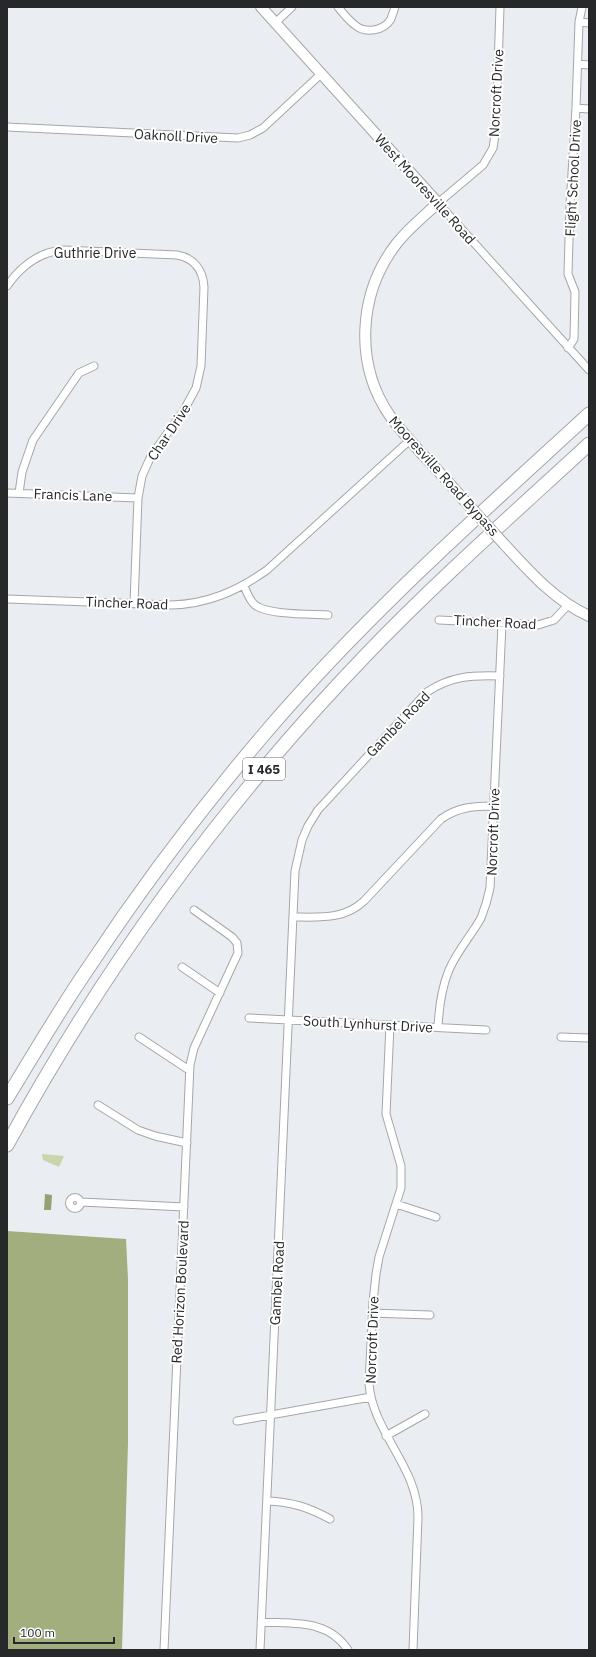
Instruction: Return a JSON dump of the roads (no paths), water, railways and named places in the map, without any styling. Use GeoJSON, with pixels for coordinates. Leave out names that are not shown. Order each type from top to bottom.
{"type":"FeatureCollection","features":[{"type":"Feature","properties":{"kind":"highway","name":"I 465"},"geometry":{"type":"LineString","coordinates":[[7,1098],[56,1018],[121,919],[191,823],[267,731],[383,606],[587,415]]}},
{"type":"Feature","properties":{"kind":"highway","name":"I 465"},"geometry":{"type":"LineString","coordinates":[[7,1145],[74,1030],[114,969],[173,884],[245,792],[322,702],[398,621],[588,446]]}},
{"type":"Feature","properties":{"kind":"street","name":"West Mooresville Road"},"geometry":{"type":"LineString","coordinates":[[261,7],[589,370]]}},
{"type":"Feature","properties":{"kind":"street"},"geometry":{"type":"LineString","coordinates":[[275,23],[292,7]]}},
{"type":"Feature","properties":{"kind":"street"},"geometry":{"type":"LineString","coordinates":[[338,7],[355,26],[365,30],[374,30],[388,22],[395,7]]}},
{"type":"Feature","properties":{"kind":"street","name":"Norcroft Drive"},"geometry":{"type":"LineString","coordinates":[[438,203],[480,167],[493,148],[496,128],[500,7]]}},
{"type":"Feature","properties":{"kind":"street","name":"Flight School Drive"},"geometry":{"type":"LineString","coordinates":[[568,348],[574,339],[575,292],[568,274],[579,22],[582,7]]}},
{"type":"Feature","properties":{"kind":"street"},"geometry":{"type":"LineString","coordinates":[[579,22],[589,23]]}},
{"type":"Feature","properties":{"kind":"street"},"geometry":{"type":"LineString","coordinates":[[578,64],[589,65]]}},
{"type":"Feature","properties":{"kind":"street","name":"Oaknoll Drive"},"geometry":{"type":"LineString","coordinates":[[7,127],[238,138],[250,135],[263,128],[321,74]]}},
{"type":"Feature","properties":{"kind":"street"},"geometry":{"type":"LineString","coordinates":[[576,108],[589,109]]}},
{"type":"Feature","properties":{"kind":"street","name":"Mooresville Road Bypass"},"geometry":{"type":"LineString","coordinates":[[438,203],[398,242],[387,258],[372,288],[367,311],[365,341],[366,356],[372,378],[386,409],[410,440],[504,544],[542,583],[568,605]]}},
{"type":"Feature","properties":{"kind":"street","name":"Guthrie Drive"},"geometry":{"type":"LineString","coordinates":[[7,286],[16,273],[28,262],[41,255],[59,250],[175,255],[185,257],[194,263]]}},
{"type":"Feature","properties":{"kind":"street","name":"Char Drive"},"geometry":{"type":"LineString","coordinates":[[134,604],[138,498],[144,470],[151,456],[190,399],[200,373],[204,282],[202,274],[194,263]]}},
{"type":"Feature","properties":{"kind":"street"},"geometry":{"type":"LineString","coordinates":[[19,493],[22,472],[33,440],[79,374],[94,366]]}},
{"type":"Feature","properties":{"kind":"street","name":"Tincher Road"},"geometry":{"type":"LineString","coordinates":[[7,599],[171,605],[192,604],[218,597],[244,586],[272,566],[410,440]]}},
{"type":"Feature","properties":{"kind":"street","name":"Francis Lane"},"geometry":{"type":"LineString","coordinates":[[7,493],[138,498]]}},
{"type":"Feature","properties":{"kind":"street"},"geometry":{"type":"LineString","coordinates":[[244,586],[252,602],[262,609],[272,612],[328,615]]}},
{"type":"Feature","properties":{"kind":"street"},"geometry":{"type":"LineString","coordinates":[[568,605],[589,616]]}},
{"type":"Feature","properties":{"kind":"street","name":"Tincher Road"},"geometry":{"type":"LineString","coordinates":[[439,620],[535,626],[544,624],[556,618],[568,605]]}},
{"type":"Feature","properties":{"kind":"street","name":"Norcroft Drive"},"geometry":{"type":"LineString","coordinates":[[438,1027],[440,999],[445,980],[452,963],[480,918],[486,903],[491,882],[502,624]]}},
{"type":"Feature","properties":{"kind":"street","name":"Gambel Road"},"geometry":{"type":"LineString","coordinates":[[260,1650],[295,871],[302,840],[308,826],[318,810],[427,692],[443,682],[457,678],[472,675],[500,676]]}},
{"type":"Feature","properties":{"kind":"street"},"geometry":{"type":"LineString","coordinates":[[293,917],[327,917],[343,914],[354,909],[364,901],[441,819],[454,811],[467,807],[494,806]]}},
{"type":"Feature","properties":{"kind":"street","name":"Red Horizon Boulevard"},"geometry":{"type":"LineString","coordinates":[[164,1650],[189,1070],[194,1048],[237,957],[238,945],[232,937],[194,910]]}},
{"type":"Feature","properties":{"kind":"street"},"geometry":{"type":"LineString","coordinates":[[182,968],[220,993]]}},
{"type":"Feature","properties":{"kind":"street","name":"South Lynhurst Drive"},"geometry":{"type":"LineString","coordinates":[[249,1018],[486,1030]]}},
{"type":"Feature","properties":{"kind":"street","name":"Norcroft Drive"},"geometry":{"type":"LineString","coordinates":[[390,1025],[386,1110],[388,1124],[401,1166],[401,1188],[377,1268],[372,1313],[369,1379],[370,1397],[378,1420],[407,1472],[417,1502],[418,1517],[413,1650]]}},
{"type":"Feature","properties":{"kind":"street"},"geometry":{"type":"LineString","coordinates":[[139,1037],[189,1070]]}},
{"type":"Feature","properties":{"kind":"street"},"geometry":{"type":"LineString","coordinates":[[562,1037],[589,1038]]}},
{"type":"Feature","properties":{"kind":"street"},"geometry":{"type":"LineString","coordinates":[[98,1105],[138,1130],[155,1136],[187,1143]]}},
{"type":"Feature","properties":{"kind":"street"},"geometry":{"type":"LineString","coordinates":[[81,1202],[184,1207]]}},
{"type":"Feature","properties":{"kind":"street"},"geometry":{"type":"LineString","coordinates":[[396,1204],[436,1217]]}},
{"type":"Feature","properties":{"kind":"street"},"geometry":{"type":"LineString","coordinates":[[372,1313],[430,1315]]}},
{"type":"Feature","properties":{"kind":"street"},"geometry":{"type":"LineString","coordinates":[[237,1421],[370,1397]]}},
{"type":"Feature","properties":{"kind":"street"},"geometry":{"type":"LineString","coordinates":[[386,1436],[425,1414]]}},
{"type":"Feature","properties":{"kind":"street"},"geometry":{"type":"LineString","coordinates":[[267,1501],[288,1502],[303,1506],[330,1519]]}},
{"type":"Feature","properties":{"kind":"street"},"geometry":{"type":"LineString","coordinates":[[261,1622],[312,1625],[336,1635],[348,1650]]}}]}
